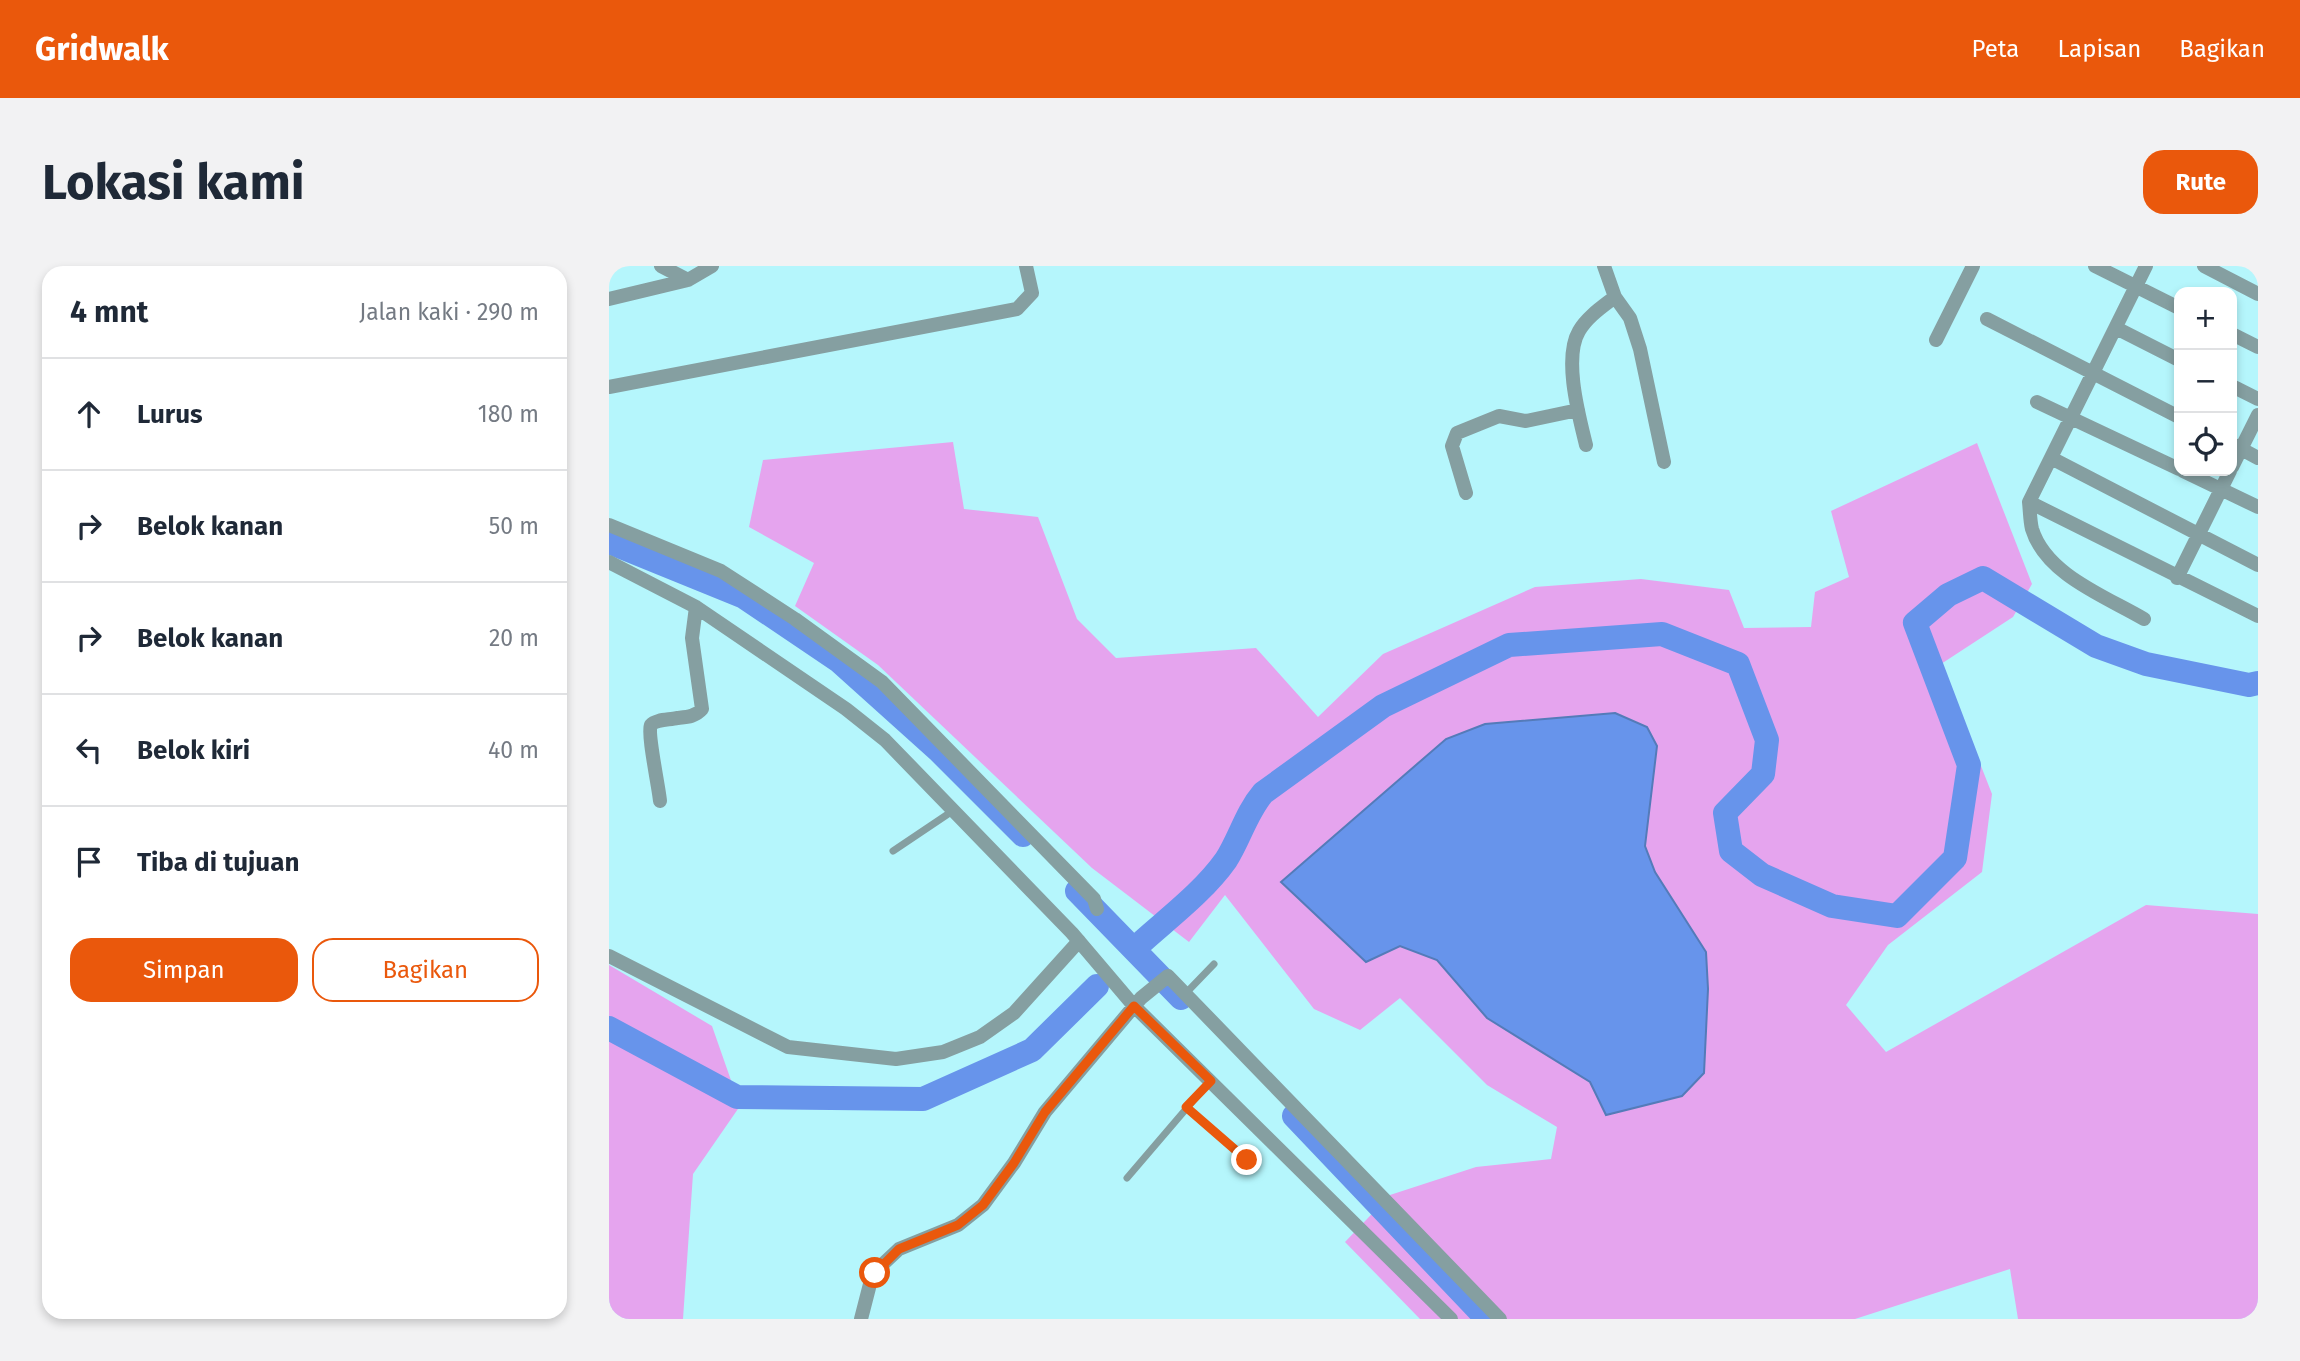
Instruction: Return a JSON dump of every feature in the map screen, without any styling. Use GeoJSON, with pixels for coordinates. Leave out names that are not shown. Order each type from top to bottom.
{"type":"FeatureCollection","features":[{"type":"Feature","properties":{"kind":"street"},"geometry":{"type":"LineString","coordinates":[[661,266],[688,280]]}},
{"type":"Feature","properties":{"kind":"street"},"geometry":{"type":"LineString","coordinates":[[609,299],[688,280],[712,266]]}},
{"type":"Feature","properties":{"kind":"street"},"geometry":{"type":"LineString","coordinates":[[609,387],[653,376],[1017,309],[1032,293],[1025,266]]}},
{"type":"Feature","properties":{"kind":"street"},"geometry":{"type":"LineString","coordinates":[[1604,266],[1615,297],[1630,318],[1640,349],[1664,462]]}},
{"type":"Feature","properties":{"kind":"street"},"geometry":{"type":"LineString","coordinates":[[1936,340],[1973,266]]}},
{"type":"Feature","properties":{"kind":"street"},"geometry":{"type":"LineString","coordinates":[[2095,266],[2174,306]]}},
{"type":"Feature","properties":{"kind":"street"},"geometry":{"type":"LineString","coordinates":[[2144,618],[2071,576],[2053,562],[2032,529],[2029,502],[2053,459],[2146,266]]}},
{"type":"Feature","properties":{"kind":"street"},"geometry":{"type":"LineString","coordinates":[[2204,266],[2258,294]]}},
{"type":"Feature","properties":{"kind":"street"},"geometry":{"type":"LineString","coordinates":[[1586,444],[1578,410],[1573,359],[1576,337],[1591,317],[1615,297]]}},
{"type":"Feature","properties":{"kind":"street"},"geometry":{"type":"LineString","coordinates":[[1987,319],[2174,414]]}},
{"type":"Feature","properties":{"kind":"street"},"geometry":{"type":"LineString","coordinates":[[2116,328],[2174,357]]}},
{"type":"Feature","properties":{"kind":"street"},"geometry":{"type":"LineString","coordinates":[[2237,336],[2258,346]]}},
{"type":"Feature","properties":{"kind":"street"},"geometry":{"type":"LineString","coordinates":[[2237,389],[2258,400]]}},
{"type":"Feature","properties":{"kind":"street"},"geometry":{"type":"LineString","coordinates":[[2037,402],[2174,467]]}},
{"type":"Feature","properties":{"kind":"street"},"geometry":{"type":"LineString","coordinates":[[1466,493],[1452,446],[1457,433],[1499,416],[1526,421],[1578,410]]}},
{"type":"Feature","properties":{"kind":"street"},"geometry":{"type":"LineString","coordinates":[[2237,445],[2258,415]]}},
{"type":"Feature","properties":{"kind":"street"},"geometry":{"type":"LineString","coordinates":[[2237,447],[2258,458]]}},
{"type":"Feature","properties":{"kind":"street"},"geometry":{"type":"LineString","coordinates":[[2053,459],[2258,565]]}},
{"type":"Feature","properties":{"kind":"street"},"geometry":{"type":"LineString","coordinates":[[2194,476],[2258,507]]}},
{"type":"Feature","properties":{"kind":"street"},"geometry":{"type":"LineString","coordinates":[[2178,578],[2227,476]]}},
{"type":"Feature","properties":{"kind":"street"},"geometry":{"type":"LineString","coordinates":[[2029,502],[2258,616]]}},
{"type":"Feature","properties":{"kind":"street"},"geometry":{"type":"LineString","coordinates":[[609,525],[721,571],[795,619],[882,682],[1094,899],[1097,909]]}},
{"type":"Feature","properties":{"kind":"street"},"geometry":{"type":"LineString","coordinates":[[609,562],[696,607],[846,709],[885,740],[1211,1081],[1451,1319]]}},
{"type":"Feature","properties":{"kind":"street"},"geometry":{"type":"LineString","coordinates":[[660,801],[650,727],[656,722],[696,715],[702,709],[692,638],[696,607]]}},
{"type":"Feature","properties":{"kind":"street"},"geometry":{"type":"LineString","coordinates":[[609,956],[788,1047],[896,1059],[943,1052],[980,1037],[1014,1013],[1083,946]]}},
{"type":"Feature","properties":{"kind":"street"},"geometry":{"type":"LineString","coordinates":[[861,1319],[870,1284],[883,1264],[899,1249],[958,1225],[983,1205],[1014,1163],[1045,1112],[1133,1000],[1164,978],[1172,978],[1187,992],[1500,1319]]}},
{"type":"Feature","properties":{"kind":"lane"},"geometry":{"type":"LineString","coordinates":[[893,851],[954,810]]}},
{"type":"Feature","properties":{"kind":"lane"},"geometry":{"type":"LineString","coordinates":[[1187,992],[1214,964]]}},
{"type":"Feature","properties":{"kind":"lane"},"geometry":{"type":"LineString","coordinates":[[1127,1178],[1211,1081]]}},
{"type":"Feature","properties":{"kind":"lane"},"geometry":{"type":"LineString","coordinates":[[1186,1107],[1247,1160]]}},
{"type":"Feature","properties":{"kind":"shaded area"},"geometry":{"type":"Polygon","coordinates":[[[953,442],[964,509],[1038,517],[1077,619],[1116,658],[1256,648],[1318,717],[1383,654],[1535,587],[1641,579],[1729,590],[1744,628],[1811,627],[1815,592],[1849,577],[1831,511],[1977,443],[2032,584],[2013,617],[1941,664],[1992,794],[1982,872],[1888,945],[1846,1005],[1886,1052],[2146,905],[2258,914],[2258,1319],[2018,1319],[2010,1269],[1855,1319],[1420,1319],[1345,1242],[1390,1195],[1476,1167],[1551,1159],[1557,1127],[1487,1085],[1400,998],[1360,1030],[1314,1009],[1225,895],[1189,942],[1092,868],[878,665],[795,606],[814,563],[749,527],[763,460],[953,442]]]}},
{"type":"Feature","properties":{"kind":"shaded area"},"geometry":{"type":"Polygon","coordinates":[[[609,965],[712,1026],[740,1106],[693,1174],[683,1319],[609,1319],[609,965]]]}},
{"type":"Feature","properties":{"kind":"water"},"geometry":{"type":"Polygon","coordinates":[[[1615,713],[1647,727],[1657,746],[1645,846],[1655,872],[1706,952],[1708,989],[1704,1073],[1682,1096],[1606,1115],[1590,1082],[1487,1018],[1437,960],[1400,946],[1366,962],[1281,882],[1446,739],[1485,724],[1615,713]]]}},
{"type":"Feature","properties":{"kind":"waterway"},"geometry":{"type":"LineString","coordinates":[[609,542],[744,597],[839,661],[938,750],[1023,835]]}},
{"type":"Feature","properties":{"kind":"waterway"},"geometry":{"type":"LineString","coordinates":[[1143,941],[1187,903],[1226,860],[1263,793],[1383,706],[1509,645],[1662,634],[1738,664],[1767,740],[1763,774],[1725,813],[1731,851],[1762,875],[1832,906],[1897,916],[1955,858],[1969,765],[1915,623],[1948,595],[1983,578],[2096,646],[2146,664],[2249,685],[2258,683]]}},
{"type":"Feature","properties":{"kind":"waterway"},"geometry":{"type":"LineString","coordinates":[[1077,891],[1181,998]]}},
{"type":"Feature","properties":{"kind":"waterway"},"geometry":{"type":"LineString","coordinates":[[609,1028],[737,1097],[923,1099],[1032,1050],[1097,986]]}},
{"type":"Feature","properties":{"kind":"waterway"},"geometry":{"type":"LineString","coordinates":[[1294,1116],[1487,1319]]}},
{"type":"Feature","properties":{"kind":"route"},"geometry":{"type":"LineString","coordinates":[[875,1273],[899,1249],[935,1237],[958,1225],[983,1205],[1014,1163],[1045,1112],[1134,1006],[1211,1081],[1186,1107],[1247,1160]]}}]}
